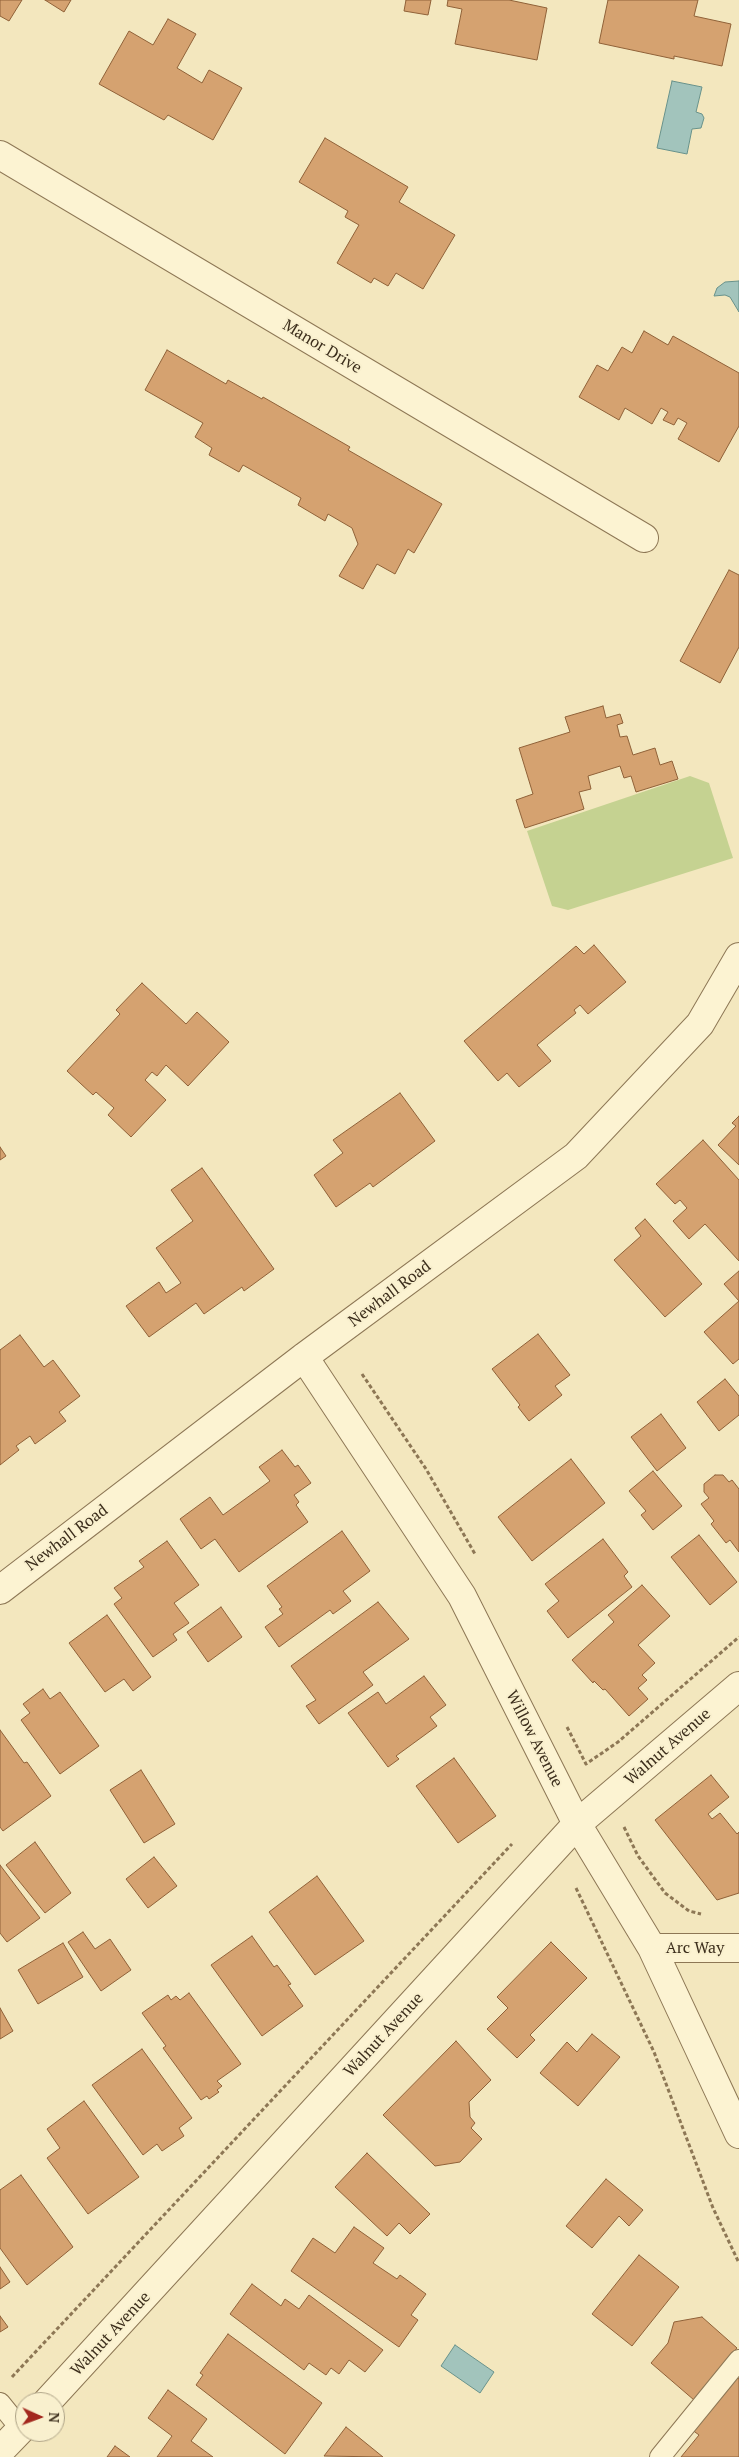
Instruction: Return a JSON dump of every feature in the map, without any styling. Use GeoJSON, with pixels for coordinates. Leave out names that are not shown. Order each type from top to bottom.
{"type":"FeatureCollection","features":[{"type":"Feature","properties":{"kind":"street","name":"Manor Drive"},"geometry":{"type":"LineString","coordinates":[[0,155],[644,538]]}},
{"type":"Feature","properties":{"kind":"street","name":"Newhall Road"},"geometry":{"type":"LineString","coordinates":[[0,1590],[304,1357],[576,1156],[700,1024],[739,957]]}},
{"type":"Feature","properties":{"kind":"street","name":"Willow Avenue"},"geometry":{"type":"LineString","coordinates":[[304,1357],[462,1596],[577,1824],[652,1948],[739,2134]]}},
{"type":"Feature","properties":{"kind":"street","name":"Walnut Avenue"},"geometry":{"type":"LineString","coordinates":[[56,2392],[577,1824],[739,1686]]}},
{"type":"Feature","properties":{"kind":"street","name":"Arc Way"},"geometry":{"type":"LineString","coordinates":[[652,1948],[739,1948]]}},
{"type":"Feature","properties":{"kind":"street"},"geometry":{"type":"LineString","coordinates":[[0,2451],[15,2435]]}},
{"type":"Feature","properties":{"kind":"lane"},"geometry":{"type":"LineString","coordinates":[[660,2457],[739,2360]]}},
{"type":"Feature","properties":{"kind":"lane"},"geometry":{"type":"LineString","coordinates":[[3,2394],[15,2414]]}},
{"type":"Feature","properties":{"kind":"path"},"geometry":{"type":"LineString","coordinates":[[362,1374],[430,1476],[480,1562]]}},
{"type":"Feature","properties":{"kind":"path"},"geometry":{"type":"LineString","coordinates":[[564,1722],[586,1764],[618,1742],[739,1637]]}},
{"type":"Feature","properties":{"kind":"path"},"geometry":{"type":"LineString","coordinates":[[630,1822],[623,1828],[638,1856],[665,1893],[689,1911],[707,1916]]}},
{"type":"Feature","properties":{"kind":"path"},"geometry":{"type":"LineString","coordinates":[[3,2394],[516,1839]]}},
{"type":"Feature","properties":{"kind":"path"},"geometry":{"type":"LineString","coordinates":[[572,1879],[654,2052],[713,2208],[739,2263]]}},
{"type":"Feature","properties":{"kind":"green space"},"geometry":{"type":"Polygon","coordinates":[[[690,776],[709,783],[733,858],[568,910],[552,906],[527,831],[690,776]]]}},
{"type":"Feature","properties":{"kind":"water"},"geometry":{"type":"Polygon","coordinates":[[[672,81],[702,87],[696,112],[702,114],[704,118],[701,128],[692,129],[687,154],[657,148],[672,81]]]}},
{"type":"Feature","properties":{"kind":"water"},"geometry":{"type":"Polygon","coordinates":[[[739,281],[739,312],[730,297],[725,295],[714,296],[717,288],[725,282],[739,281]]]}},
{"type":"Feature","properties":{"kind":"water"},"geometry":{"type":"Polygon","coordinates":[[[455,2345],[494,2372],[480,2393],[441,2366],[455,2345]]]}},
{"type":"Feature","properties":{"kind":"building"},"geometry":{"type":"Polygon","coordinates":[[[0,0],[22,0],[9,21],[0,16],[0,0]]]}},
{"type":"Feature","properties":{"kind":"building"},"geometry":{"type":"Polygon","coordinates":[[[45,0],[71,0],[64,12],[45,0]]]}},
{"type":"Feature","properties":{"kind":"building"},"geometry":{"type":"Polygon","coordinates":[[[406,0],[431,0],[428,15],[404,11],[406,0]]]}},
{"type":"Feature","properties":{"kind":"building"},"geometry":{"type":"Polygon","coordinates":[[[448,0],[509,0],[547,8],[537,60],[455,44],[462,9],[447,6],[448,0]]]}},
{"type":"Feature","properties":{"kind":"building"},"geometry":{"type":"Polygon","coordinates":[[[608,0],[698,0],[694,16],[731,24],[722,66],[674,56],[674,59],[599,43],[608,0]]]}},
{"type":"Feature","properties":{"kind":"building"},"geometry":{"type":"Polygon","coordinates":[[[168,19],[196,34],[177,68],[202,83],[209,70],[242,88],[213,140],[168,115],[164,120],[99,84],[129,31],[153,45],[168,19]]]}},
{"type":"Feature","properties":{"kind":"building"},"geometry":{"type":"Polygon","coordinates":[[[325,138],[408,187],[399,202],[455,235],[423,289],[396,273],[388,286],[374,278],[371,283],[337,263],[359,225],[345,217],[348,211],[299,182],[325,138]]]}},
{"type":"Feature","properties":{"kind":"building"},"geometry":{"type":"Polygon","coordinates":[[[644,331],[668,345],[673,336],[739,373],[739,426],[719,462],[678,439],[687,423],[678,418],[674,425],[663,420],[668,412],[661,408],[652,424],[625,408],[619,420],[579,397],[597,365],[608,371],[622,347],[632,353],[644,331]]]}},
{"type":"Feature","properties":{"kind":"building"},"geometry":{"type":"Polygon","coordinates":[[[167,350],[226,384],[228,380],[262,399],[263,397],[350,447],[348,450],[442,504],[414,553],[408,549],[395,574],[377,564],[363,589],[339,576],[358,544],[352,528],[328,514],[325,521],[298,505],[301,498],[243,465],[239,472],[209,455],[212,448],[195,437],[203,423],[145,390],[167,350]]]}},
{"type":"Feature","properties":{"kind":"building"},"geometry":{"type":"Polygon","coordinates":[[[729,570],[739,575],[739,647],[720,683],[680,661],[729,570]]]}},
{"type":"Feature","properties":{"kind":"building"},"geometry":{"type":"Polygon","coordinates":[[[603,706],[606,718],[620,714],[623,723],[617,725],[620,737],[627,736],[633,755],[655,748],[660,765],[672,761],[678,779],[636,792],[631,776],[624,778],[620,766],[588,776],[591,789],[579,792],[584,809],[525,828],[516,800],[533,794],[519,748],[570,732],[565,717],[603,706]]]}},
{"type":"Feature","properties":{"kind":"building"},"geometry":{"type":"Polygon","coordinates":[[[594,945],[626,982],[588,1014],[580,1005],[574,1010],[576,1013],[537,1045],[551,1061],[519,1087],[507,1073],[498,1081],[464,1041],[576,946],[584,954],[594,945]]]}},
{"type":"Feature","properties":{"kind":"building"},"geometry":{"type":"Polygon","coordinates":[[[142,983],[186,1024],[197,1012],[229,1042],[188,1086],[166,1065],[157,1076],[152,1072],[145,1080],[166,1100],[131,1137],[108,1115],[114,1108],[96,1092],[93,1095],[67,1071],[120,1014],[116,1010],[142,983]]]}},
{"type":"Feature","properties":{"kind":"building"},"geometry":{"type":"Polygon","coordinates":[[[400,1093],[435,1141],[373,1187],[370,1183],[336,1207],[314,1175],[343,1153],[333,1140],[400,1093]]]}},
{"type":"Feature","properties":{"kind":"building"},"geometry":{"type":"Polygon","coordinates":[[[739,1116],[739,1165],[718,1145],[736,1126],[732,1123],[739,1116]]]}},
{"type":"Feature","properties":{"kind":"building"},"geometry":{"type":"Polygon","coordinates":[[[703,1140],[739,1180],[739,1261],[705,1224],[689,1239],[673,1221],[687,1208],[680,1200],[675,1204],[656,1184],[703,1140]]]}},
{"type":"Feature","properties":{"kind":"building"},"geometry":{"type":"Polygon","coordinates":[[[0,1147],[6,1156],[0,1160],[0,1147]]]}},
{"type":"Feature","properties":{"kind":"building"},"geometry":{"type":"Polygon","coordinates":[[[202,1168],[274,1269],[244,1291],[242,1287],[204,1314],[196,1303],[149,1337],[126,1306],[159,1282],[166,1293],[181,1283],[156,1248],[193,1221],[171,1190],[202,1168]]]}},
{"type":"Feature","properties":{"kind":"building"},"geometry":{"type":"Polygon","coordinates":[[[645,1219],[702,1284],[665,1317],[614,1260],[641,1236],[635,1228],[645,1219]]]}},
{"type":"Feature","properties":{"kind":"building"},"geometry":{"type":"Polygon","coordinates":[[[739,1271],[739,1301],[724,1284],[739,1271]]]}},
{"type":"Feature","properties":{"kind":"building"},"geometry":{"type":"Polygon","coordinates":[[[739,1301],[739,1359],[733,1364],[704,1332],[739,1301]]]}},
{"type":"Feature","properties":{"kind":"building"},"geometry":{"type":"Polygon","coordinates":[[[538,1334],[570,1375],[555,1386],[562,1395],[529,1421],[518,1407],[520,1405],[492,1369],[538,1334]]]}},
{"type":"Feature","properties":{"kind":"building"},"geometry":{"type":"Polygon","coordinates":[[[20,1335],[44,1367],[53,1360],[80,1396],[59,1412],[66,1421],[35,1444],[30,1436],[16,1446],[19,1450],[0,1465],[0,1350],[20,1335]]]}},
{"type":"Feature","properties":{"kind":"building"},"geometry":{"type":"Polygon","coordinates":[[[725,1379],[739,1396],[739,1415],[719,1431],[697,1402],[725,1379]]]}},
{"type":"Feature","properties":{"kind":"building"},"geometry":{"type":"Polygon","coordinates":[[[661,1414],[686,1448],[657,1471],[631,1437],[661,1414]]]}},
{"type":"Feature","properties":{"kind":"building"},"geometry":{"type":"Polygon","coordinates":[[[282,1450],[295,1467],[298,1465],[311,1483],[294,1495],[299,1502],[296,1505],[308,1522],[239,1572],[215,1539],[201,1549],[180,1519],[210,1497],[223,1515],[270,1481],[259,1467],[282,1450]]]}},
{"type":"Feature","properties":{"kind":"building"},"geometry":{"type":"Polygon","coordinates":[[[571,1459],[605,1503],[532,1561],[498,1517],[571,1459]]]}},
{"type":"Feature","properties":{"kind":"building"},"geometry":{"type":"Polygon","coordinates":[[[653,1471],[682,1506],[653,1530],[641,1515],[646,1511],[629,1491],[653,1471]]]}},
{"type":"Feature","properties":{"kind":"building"},"geometry":{"type":"Polygon","coordinates":[[[715,1475],[723,1475],[729,1482],[732,1480],[739,1489],[739,1552],[730,1540],[726,1543],[711,1524],[714,1521],[701,1504],[709,1498],[704,1492],[704,1484],[715,1475]]]}},
{"type":"Feature","properties":{"kind":"building"},"geometry":{"type":"Polygon","coordinates":[[[342,1531],[370,1571],[343,1591],[351,1601],[333,1614],[330,1610],[279,1647],[265,1627],[283,1614],[279,1609],[282,1607],[267,1586],[342,1531]]]}},
{"type":"Feature","properties":{"kind":"building"},"geometry":{"type":"Polygon","coordinates":[[[699,1535],[737,1582],[710,1605],[671,1557],[699,1535]]]}},
{"type":"Feature","properties":{"kind":"building"},"geometry":{"type":"Polygon","coordinates":[[[603,1539],[628,1572],[624,1576],[632,1587],[568,1638],[547,1611],[559,1601],[545,1584],[603,1539]]]}},
{"type":"Feature","properties":{"kind":"building"},"geometry":{"type":"Polygon","coordinates":[[[167,1541],[199,1585],[174,1603],[189,1623],[173,1634],[177,1640],[153,1657],[114,1604],[122,1598],[114,1588],[144,1567],[139,1561],[167,1541]]]}},
{"type":"Feature","properties":{"kind":"building"},"geometry":{"type":"Polygon","coordinates":[[[642,1585],[670,1616],[638,1645],[655,1663],[642,1675],[647,1680],[638,1688],[648,1699],[629,1716],[605,1689],[603,1690],[594,1681],[593,1683],[572,1660],[614,1622],[608,1615],[642,1585]]]}},
{"type":"Feature","properties":{"kind":"building"},"geometry":{"type":"Polygon","coordinates":[[[378,1602],[409,1639],[363,1672],[373,1685],[319,1724],[306,1706],[316,1700],[291,1666],[378,1602]]]}},
{"type":"Feature","properties":{"kind":"building"},"geometry":{"type":"Polygon","coordinates":[[[221,1607],[242,1637],[208,1662],[187,1632],[221,1607]]]}},
{"type":"Feature","properties":{"kind":"building"},"geometry":{"type":"Polygon","coordinates":[[[107,1615],[151,1677],[133,1691],[124,1679],[105,1692],[69,1643],[107,1615]]]}},
{"type":"Feature","properties":{"kind":"building"},"geometry":{"type":"Polygon","coordinates":[[[424,1676],[446,1705],[430,1717],[437,1726],[396,1756],[399,1759],[388,1767],[348,1713],[378,1692],[386,1704],[424,1676]]]}},
{"type":"Feature","properties":{"kind":"building"},"geometry":{"type":"Polygon","coordinates":[[[43,1689],[50,1699],[60,1692],[99,1746],[60,1774],[21,1720],[30,1713],[23,1704],[43,1689]]]}},
{"type":"Feature","properties":{"kind":"building"},"geometry":{"type":"Polygon","coordinates":[[[0,1730],[24,1763],[27,1762],[51,1796],[3,1831],[0,1827],[0,1730]]]}},
{"type":"Feature","properties":{"kind":"building"},"geometry":{"type":"Polygon","coordinates":[[[454,1758],[496,1816],[458,1843],[416,1786],[454,1758]]]}},
{"type":"Feature","properties":{"kind":"building"},"geometry":{"type":"Polygon","coordinates":[[[141,1770],[175,1824],[144,1843],[110,1790],[141,1770]]]}},
{"type":"Feature","properties":{"kind":"building"},"geometry":{"type":"Polygon","coordinates":[[[711,1775],[729,1797],[708,1814],[712,1819],[720,1813],[737,1834],[739,1832],[739,1893],[717,1900],[655,1820],[711,1775]]]}},
{"type":"Feature","properties":{"kind":"building"},"geometry":{"type":"Polygon","coordinates":[[[35,1842],[71,1893],[45,1913],[6,1865],[35,1842]]]}},
{"type":"Feature","properties":{"kind":"building"},"geometry":{"type":"Polygon","coordinates":[[[154,1857],[177,1886],[148,1908],[126,1879],[154,1857]]]}},
{"type":"Feature","properties":{"kind":"building"},"geometry":{"type":"Polygon","coordinates":[[[0,1865],[40,1918],[7,1942],[0,1933],[0,1865]]]}},
{"type":"Feature","properties":{"kind":"building"},"geometry":{"type":"Polygon","coordinates":[[[317,1876],[364,1941],[315,1975],[269,1912],[317,1876]]]}},
{"type":"Feature","properties":{"kind":"building"},"geometry":{"type":"Polygon","coordinates":[[[83,1932],[95,1949],[110,1939],[131,1970],[101,1991],[68,1942],[83,1932]]]}},
{"type":"Feature","properties":{"kind":"building"},"geometry":{"type":"Polygon","coordinates":[[[252,1936],[274,1967],[277,1965],[291,1984],[288,1985],[303,2006],[262,2036],[211,1965],[252,1936]]]}},
{"type":"Feature","properties":{"kind":"building"},"geometry":{"type":"Polygon","coordinates":[[[551,1942],[587,1978],[530,2035],[535,2040],[517,2058],[487,2029],[508,2008],[497,1997],[551,1942]]]}},
{"type":"Feature","properties":{"kind":"building"},"geometry":{"type":"Polygon","coordinates":[[[63,1943],[83,1977],[38,2004],[18,1970],[63,1943]]]}},
{"type":"Feature","properties":{"kind":"building"},"geometry":{"type":"Polygon","coordinates":[[[189,1993],[241,2064],[217,2081],[222,2086],[217,2090],[219,2092],[209,2099],[207,2096],[201,2100],[163,2048],[166,2046],[142,2013],[168,1995],[171,2000],[176,1996],[180,2000],[189,1993]]]}},
{"type":"Feature","properties":{"kind":"building"},"geometry":{"type":"Polygon","coordinates":[[[0,2008],[13,2031],[0,2039],[0,2008]]]}},
{"type":"Feature","properties":{"kind":"building"},"geometry":{"type":"Polygon","coordinates":[[[592,2034],[620,2057],[578,2106],[540,2073],[567,2042],[577,2052],[592,2034]]]}},
{"type":"Feature","properties":{"kind":"building"},"geometry":{"type":"Polygon","coordinates":[[[456,2041],[491,2080],[469,2102],[470,2117],[475,2123],[471,2128],[482,2139],[460,2162],[435,2166],[383,2115],[456,2041]]]}},
{"type":"Feature","properties":{"kind":"building"},"geometry":{"type":"Polygon","coordinates":[[[142,2049],[192,2118],[179,2128],[184,2136],[162,2151],[157,2144],[143,2155],[92,2085],[142,2049]]]}},
{"type":"Feature","properties":{"kind":"building"},"geometry":{"type":"Polygon","coordinates":[[[84,2101],[139,2177],[88,2214],[47,2158],[60,2148],[47,2129],[84,2101]]]}},
{"type":"Feature","properties":{"kind":"building"},"geometry":{"type":"Polygon","coordinates":[[[367,2153],[430,2214],[410,2234],[399,2223],[387,2236],[335,2187],[367,2153]]]}},
{"type":"Feature","properties":{"kind":"building"},"geometry":{"type":"Polygon","coordinates":[[[21,2175],[73,2247],[27,2285],[0,2248],[0,2190],[21,2175]]]}},
{"type":"Feature","properties":{"kind":"building"},"geometry":{"type":"Polygon","coordinates":[[[606,2179],[643,2210],[629,2226],[619,2216],[592,2248],[566,2226],[606,2179]]]}},
{"type":"Feature","properties":{"kind":"building"},"geometry":{"type":"Polygon","coordinates":[[[354,2227],[384,2248],[373,2263],[397,2279],[400,2275],[426,2294],[411,2315],[418,2320],[399,2347],[291,2271],[313,2238],[335,2253],[354,2227]]]}},
{"type":"Feature","properties":{"kind":"building"},"geometry":{"type":"Polygon","coordinates":[[[639,2255],[679,2287],[632,2346],[592,2314],[639,2255]]]}},
{"type":"Feature","properties":{"kind":"building"},"geometry":{"type":"Polygon","coordinates":[[[0,2267],[10,2282],[0,2289],[0,2267]]]}},
{"type":"Feature","properties":{"kind":"building"},"geometry":{"type":"Polygon","coordinates":[[[252,2284],[281,2306],[285,2299],[299,2309],[309,2295],[383,2350],[365,2372],[349,2360],[339,2374],[331,2368],[326,2375],[309,2363],[304,2370],[230,2314],[252,2284]]]}},
{"type":"Feature","properties":{"kind":"building"},"geometry":{"type":"Polygon","coordinates":[[[0,2316],[8,2327],[0,2332],[0,2316]]]}},
{"type":"Feature","properties":{"kind":"building"},"geometry":{"type":"Polygon","coordinates":[[[702,2317],[737,2348],[694,2400],[651,2363],[668,2343],[674,2322],[702,2317]]]}},
{"type":"Feature","properties":{"kind":"building"},"geometry":{"type":"Polygon","coordinates":[[[228,2334],[322,2403],[285,2454],[196,2385],[203,2375],[200,2373],[228,2334]]]}},
{"type":"Feature","properties":{"kind":"building"},"geometry":{"type":"Polygon","coordinates":[[[734,2375],[739,2379],[739,2457],[681,2457],[699,2435],[691,2429],[734,2375]]]}},
{"type":"Feature","properties":{"kind":"building"},"geometry":{"type":"Polygon","coordinates":[[[168,2390],[207,2419],[191,2441],[213,2457],[157,2457],[172,2436],[148,2418],[168,2390]]]}},
{"type":"Feature","properties":{"kind":"building"},"geometry":{"type":"Polygon","coordinates":[[[346,2427],[383,2457],[324,2456],[346,2427]]]}},
{"type":"Feature","properties":{"kind":"building"},"geometry":{"type":"Polygon","coordinates":[[[115,2446],[130,2457],[107,2457],[115,2446]]]}}]}
